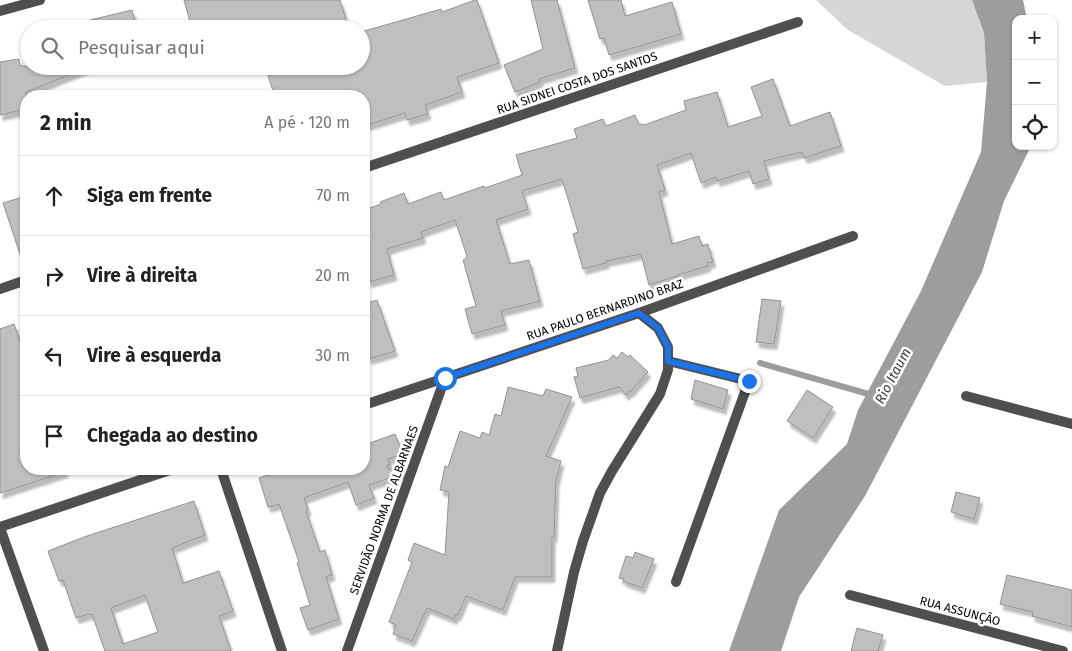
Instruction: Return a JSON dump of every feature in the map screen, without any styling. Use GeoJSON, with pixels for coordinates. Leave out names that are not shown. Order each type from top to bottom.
{"type":"FeatureCollection","features":[{"type":"Feature","properties":{"kind":"street"},"geometry":{"type":"LineString","coordinates":[[0,11],[40,0]]}},
{"type":"Feature","properties":{"kind":"street","name":"RUA SIDNEI COSTA DOS SANTOS"},"geometry":{"type":"LineString","coordinates":[[370,166],[798,22]]}},
{"type":"Feature","properties":{"kind":"street","name":"RUA PAULO BERNARDINO BRAZ"},"geometry":{"type":"LineString","coordinates":[[370,403],[639,313],[853,236]]}},
{"type":"Feature","properties":{"kind":"street"},"geometry":{"type":"LineString","coordinates":[[0,289],[20,282]]}},
{"type":"Feature","properties":{"kind":"street"},"geometry":{"type":"LineString","coordinates":[[556,651],[574,572],[600,493],[612,470],[660,394],[668,370],[668,347],[658,328],[639,313]]}},
{"type":"Feature","properties":{"kind":"street"},"geometry":{"type":"LineString","coordinates":[[668,361],[749,381],[676,582]]}},
{"type":"Feature","properties":{"kind":"street","name":"SERVIDÃO NORMA DE ALBARNAES"},"geometry":{"type":"LineString","coordinates":[[347,651],[445,378]]}},
{"type":"Feature","properties":{"kind":"street"},"geometry":{"type":"LineString","coordinates":[[966,396],[1072,424]]}},
{"type":"Feature","properties":{"kind":"street"},"geometry":{"type":"LineString","coordinates":[[44,651],[0,527],[155,475]]}},
{"type":"Feature","properties":{"kind":"street"},"geometry":{"type":"LineString","coordinates":[[223,475],[282,651]]}},
{"type":"Feature","properties":{"kind":"street","name":"RUA ASSUNÇÃO"},"geometry":{"type":"LineString","coordinates":[[850,595],[1064,651]]}},
{"type":"Feature","properties":{"kind":"shaded area"},"geometry":{"type":"Polygon","coordinates":[[[816,0],[972,0],[984,33],[987,82],[945,86],[848,30],[816,0]]]}},
{"type":"Feature","properties":{"kind":"water","name":"Rio Itaum"},"geometry":{"type":"Polygon","coordinates":[[[972,0],[1023,0],[1026,15],[1012,15],[1012,150],[1029,150],[1004,201],[982,272],[865,496],[799,597],[781,651],[729,651],[779,510],[847,444],[858,410],[921,291],[981,152],[987,82],[984,33],[972,0]]]}},
{"type":"Feature","properties":{"kind":"building"},"geometry":{"type":"Polygon","coordinates":[[[184,0],[340,0],[346,20],[190,20],[184,0]]]}},
{"type":"Feature","properties":{"kind":"building"},"geometry":{"type":"Polygon","coordinates":[[[477,0],[499,63],[457,77],[462,92],[425,105],[428,114],[407,120],[405,113],[370,124],[370,90],[273,90],[268,76],[271,75],[370,75],[370,29],[441,9],[442,12],[477,0]]]}},
{"type":"Feature","properties":{"kind":"building"},"geometry":{"type":"Polygon","coordinates":[[[531,0],[557,0],[575,68],[539,79],[540,82],[515,92],[504,65],[543,49],[531,0]]]}},
{"type":"Feature","properties":{"kind":"building"},"geometry":{"type":"Polygon","coordinates":[[[588,0],[621,0],[625,16],[672,2],[681,34],[609,55],[604,38],[600,39],[588,0]]]}},
{"type":"Feature","properties":{"kind":"building"},"geometry":{"type":"Polygon","coordinates":[[[132,10],[135,20],[90,20],[132,10]]]}},
{"type":"Feature","properties":{"kind":"building"},"geometry":{"type":"Polygon","coordinates":[[[19,59],[20,75],[69,75],[31,90],[20,90],[20,110],[0,115],[0,62],[19,59]]]}},
{"type":"Feature","properties":{"kind":"building"},"geometry":{"type":"Polygon","coordinates":[[[773,79],[790,126],[830,112],[841,146],[804,158],[802,152],[764,161],[769,179],[753,184],[749,171],[717,181],[716,177],[701,183],[691,153],[657,165],[665,190],[659,192],[672,244],[699,236],[702,246],[708,244],[713,262],[707,263],[708,266],[649,285],[641,254],[606,261],[606,263],[583,269],[573,234],[578,232],[562,179],[522,191],[528,209],[496,220],[510,264],[529,260],[540,301],[501,311],[505,325],[472,334],[465,309],[476,306],[463,260],[467,256],[455,220],[421,232],[423,238],[387,249],[394,275],[370,282],[370,208],[381,204],[380,202],[404,193],[408,204],[441,192],[444,200],[484,186],[485,188],[522,175],[516,155],[577,138],[574,129],[603,119],[606,126],[635,115],[639,125],[644,125],[686,110],[684,101],[717,92],[728,127],[762,116],[751,87],[773,79]]]}},
{"type":"Feature","properties":{"kind":"building"},"geometry":{"type":"Polygon","coordinates":[[[20,198],[20,254],[3,203],[20,198]]]}},
{"type":"Feature","properties":{"kind":"building"},"geometry":{"type":"Polygon","coordinates":[[[762,299],[781,301],[774,344],[756,342],[762,299]]]}},
{"type":"Feature","properties":{"kind":"building"},"geometry":{"type":"Polygon","coordinates":[[[377,300],[395,351],[370,359],[370,302],[377,300]]]}},
{"type":"Feature","properties":{"kind":"building"},"geometry":{"type":"Polygon","coordinates":[[[14,324],[20,340],[20,475],[56,475],[0,493],[0,329],[14,324]]]}},
{"type":"Feature","properties":{"kind":"building"},"geometry":{"type":"Polygon","coordinates":[[[622,352],[628,357],[630,355],[648,372],[630,392],[626,395],[619,387],[580,398],[574,377],[578,376],[576,368],[609,360],[613,355],[617,358],[622,352]]]}},
{"type":"Feature","properties":{"kind":"building"},"geometry":{"type":"Polygon","coordinates":[[[695,380],[728,390],[723,409],[691,399],[695,380]]]}},
{"type":"Feature","properties":{"kind":"building"},"geometry":{"type":"Polygon","coordinates":[[[508,387],[543,396],[546,389],[572,397],[546,456],[561,461],[556,481],[554,537],[552,537],[552,577],[515,577],[503,610],[466,596],[458,615],[456,614],[454,619],[427,608],[412,641],[393,634],[396,625],[389,622],[412,562],[408,560],[414,543],[445,555],[449,492],[440,490],[445,466],[448,467],[460,431],[480,438],[482,432],[489,435],[495,414],[501,416],[508,387]]]}},
{"type":"Feature","properties":{"kind":"building"},"geometry":{"type":"Polygon","coordinates":[[[807,390],[833,407],[813,438],[787,421],[807,390]]]}},
{"type":"Feature","properties":{"kind":"building"},"geometry":{"type":"Polygon","coordinates":[[[395,434],[403,454],[388,459],[390,464],[387,465],[388,469],[405,469],[404,473],[369,485],[374,498],[356,505],[348,482],[304,498],[308,510],[306,511],[320,552],[325,550],[332,575],[326,577],[339,619],[308,630],[300,608],[310,605],[297,563],[299,562],[279,504],[268,507],[259,478],[268,475],[370,475],[370,443],[395,434]]]}},
{"type":"Feature","properties":{"kind":"building"},"geometry":{"type":"Polygon","coordinates":[[[956,492],[980,498],[974,519],[951,512],[956,492]]]}},
{"type":"Feature","properties":{"kind":"building"},"geometry":{"type":"Polygon","coordinates":[[[194,501],[205,535],[172,548],[183,583],[219,571],[233,611],[219,616],[231,651],[105,651],[92,614],[76,618],[63,580],[59,581],[48,551],[84,537],[194,501]],[[145,595],[111,608],[123,644],[158,632],[145,595]]]}},
{"type":"Feature","properties":{"kind":"building"},"geometry":{"type":"Polygon","coordinates":[[[635,552],[654,559],[642,588],[619,578],[626,556],[633,558],[635,552]]]}},
{"type":"Feature","properties":{"kind":"building"},"geometry":{"type":"Polygon","coordinates":[[[1007,575],[1072,590],[1072,627],[1032,616],[1033,612],[1000,604],[1007,575]]]}},
{"type":"Feature","properties":{"kind":"building"},"geometry":{"type":"Polygon","coordinates":[[[857,628],[883,635],[878,651],[851,651],[857,628]]]}},
{"type":"Feature","properties":{"kind":"waterway","name":"Rio Itaum"},"geometry":{"type":"LineString","coordinates":[[760,363],[872,395]]}},
{"type":"Feature","properties":{"kind":"route"},"geometry":{"type":"LineString","coordinates":[[445,378],[639,313],[658,328],[668,347],[668,361],[749,381]]}}]}
